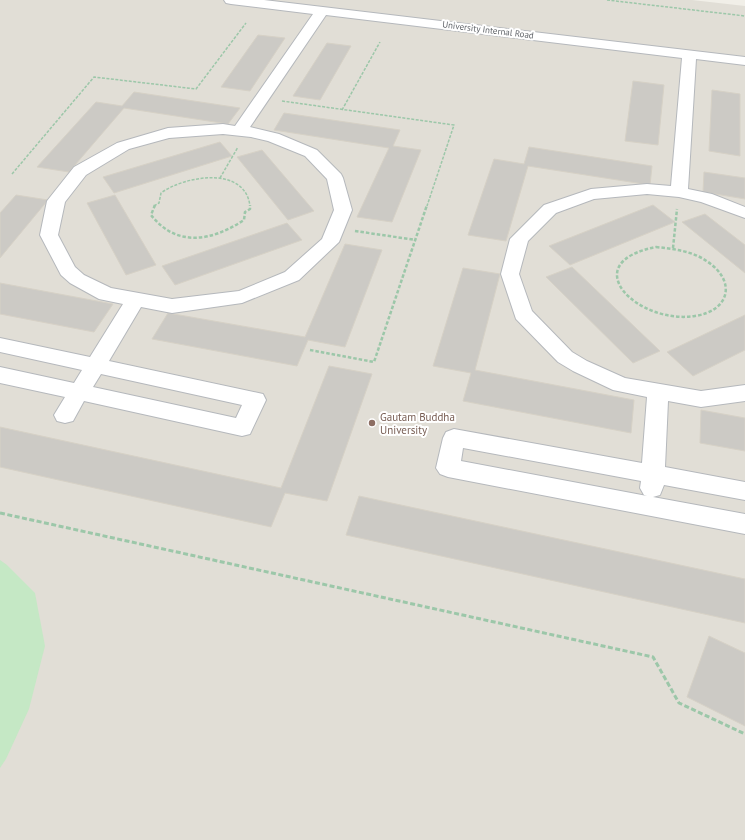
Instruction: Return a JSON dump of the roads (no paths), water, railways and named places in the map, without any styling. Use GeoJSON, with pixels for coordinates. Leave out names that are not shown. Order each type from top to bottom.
{"type":"FeatureCollection","features":[{"type":"Feature","properties":{"kind":"lane","name":"University Internal Road"},"geometry":{"type":"LineString","coordinates":[[231,0],[745,61]]}},
{"type":"Feature","properties":{"kind":"lane"},"geometry":{"type":"LineString","coordinates":[[239,138],[262,98],[322,11]]}},
{"type":"Feature","properties":{"kind":"lane"},"geometry":{"type":"LineString","coordinates":[[679,192],[688,54]]}},
{"type":"Feature","properties":{"kind":"lane"},"geometry":{"type":"LineString","coordinates":[[223,129],[239,138],[273,137],[311,153],[335,178],[343,210],[330,242],[292,276],[242,297],[172,306],[106,294],[78,279],[68,271],[49,235],[56,201],[80,172],[123,146],[168,133],[223,129]]}},
{"type":"Feature","properties":{"kind":"lane"},"geometry":{"type":"LineString","coordinates":[[745,213],[706,198],[679,192],[647,189],[591,194],[550,209],[519,239],[510,274],[523,314],[565,357],[580,366],[622,384],[701,399],[745,393]]}},
{"type":"Feature","properties":{"kind":"lane"},"geometry":{"type":"LineString","coordinates":[[65,414],[136,300]]}},
{"type":"Feature","properties":{"kind":"lane"},"geometry":{"type":"LineString","coordinates":[[0,345],[255,400],[242,428],[0,374]]}},
{"type":"Feature","properties":{"kind":"lane"},"geometry":{"type":"LineString","coordinates":[[651,506],[658,391]]}},
{"type":"Feature","properties":{"kind":"lane"},"geometry":{"type":"LineString","coordinates":[[745,491],[454,438],[448,468],[745,524]]}},
{"type":"Feature","properties":{"kind":"lane"},"geometry":{"type":"LineString","coordinates":[[555,488],[559,457]]}},
{"type":"Feature","properties":{"kind":"lane"},"geometry":{"type":"LineString","coordinates":[[719,519],[720,487]]}},
{"type":"Feature","properties":{"kind":"place","name":"Gautam Buddha University"},"geometry":{"type":"Point","coordinates":[372,423]}}]}
